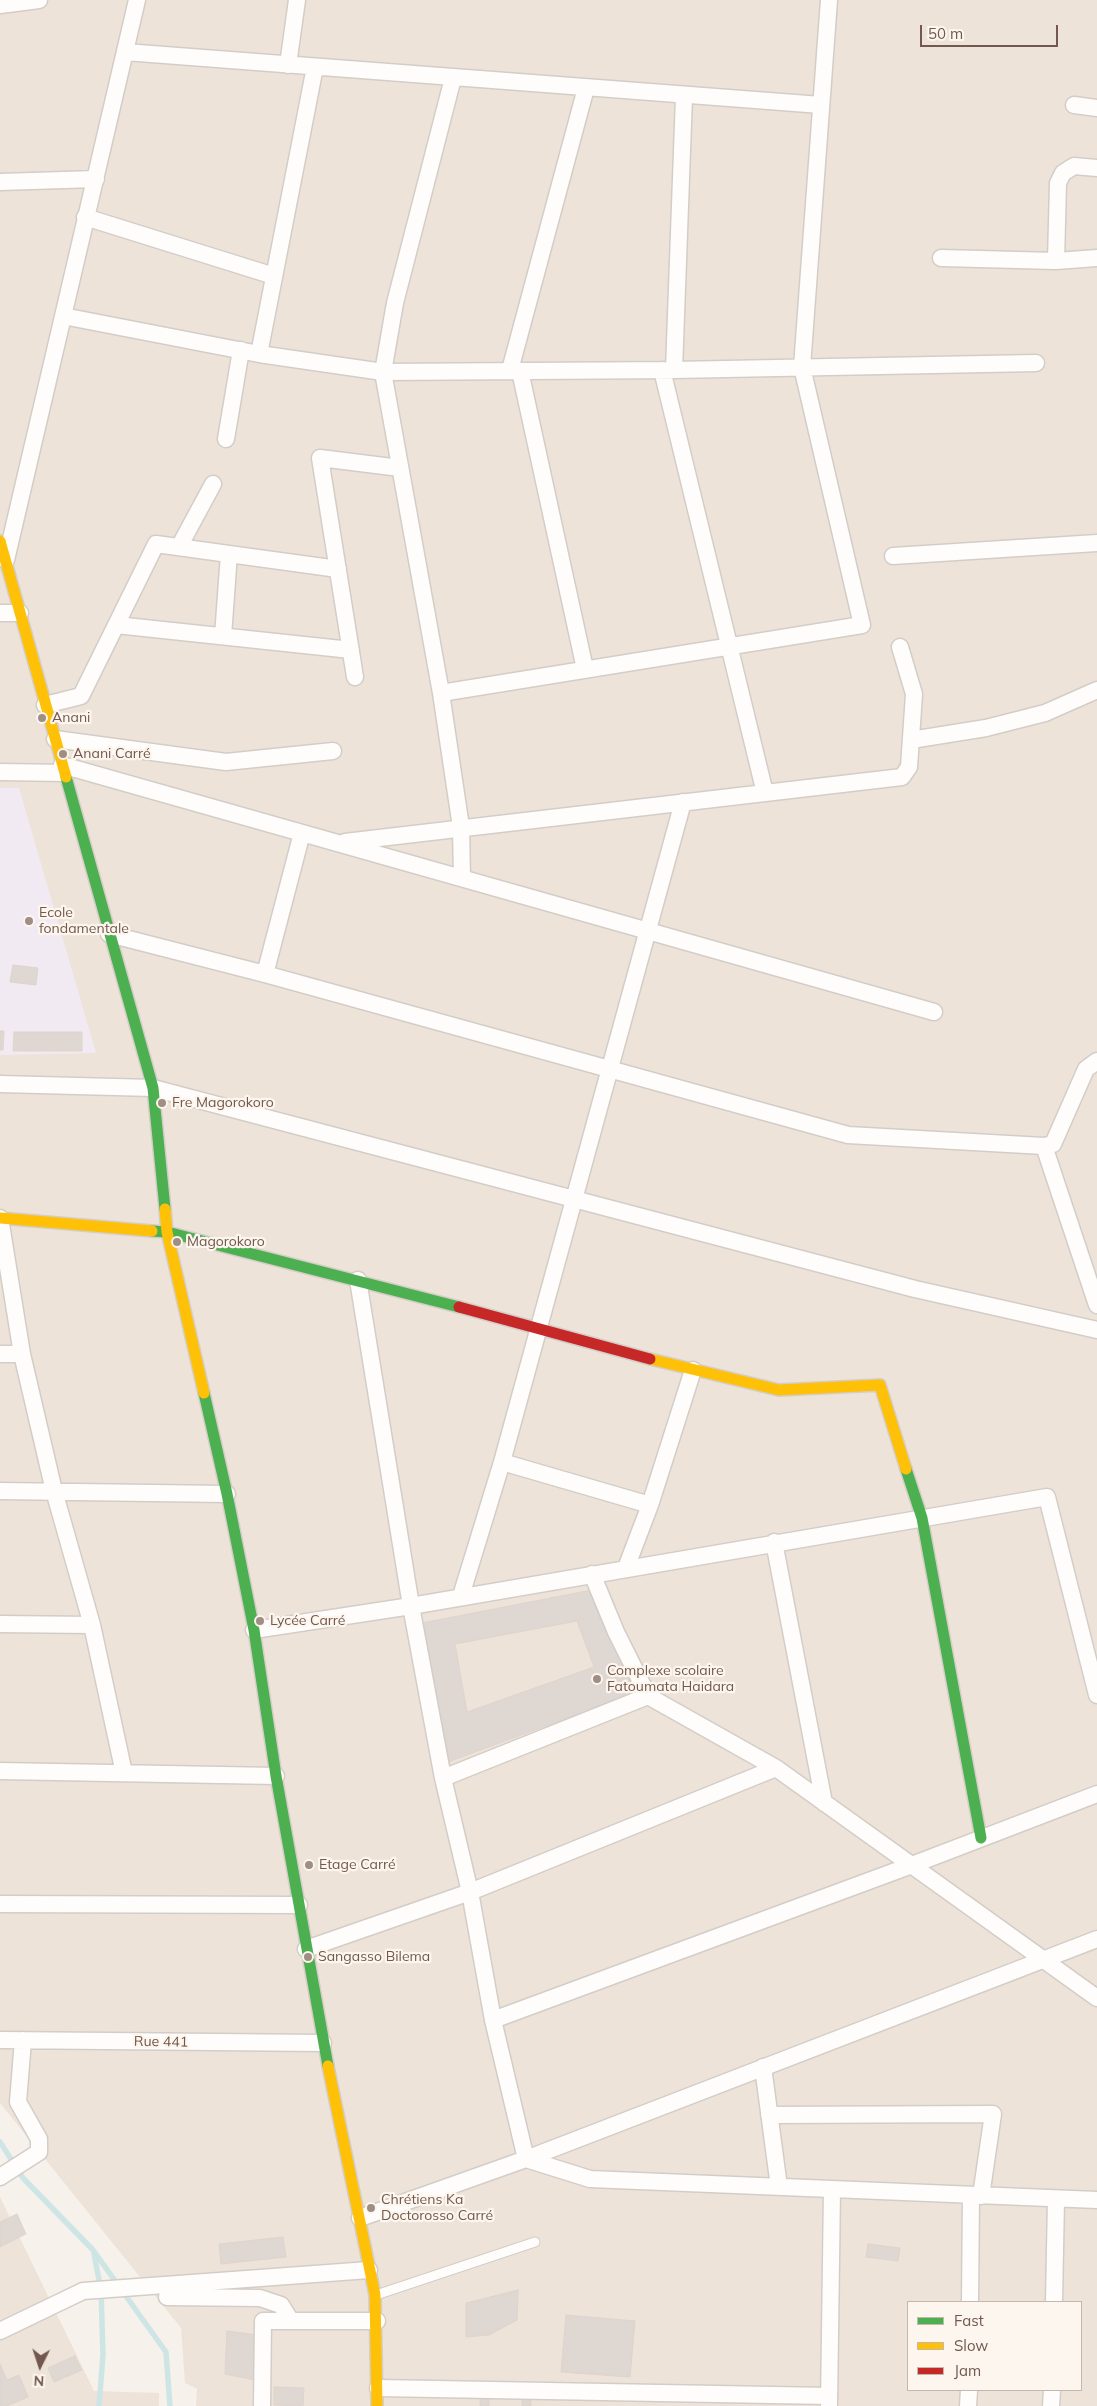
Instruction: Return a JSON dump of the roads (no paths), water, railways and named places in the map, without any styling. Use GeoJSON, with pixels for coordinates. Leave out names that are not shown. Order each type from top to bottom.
{"type":"FeatureCollection","features":[{"type":"Feature","properties":{"kind":"street"},"geometry":{"type":"LineString","coordinates":[[0,5],[39,0]]}},
{"type":"Feature","properties":{"kind":"street"},"geometry":{"type":"LineString","coordinates":[[6,562],[137,0]]}},
{"type":"Feature","properties":{"kind":"street"},"geometry":{"type":"LineString","coordinates":[[288,65],[296,0]]}},
{"type":"Feature","properties":{"kind":"street"},"geometry":{"type":"LineString","coordinates":[[441,693],[862,625],[802,367],[828,0]]}},
{"type":"Feature","properties":{"kind":"street"},"geometry":{"type":"LineString","coordinates":[[125,52],[821,105]]}},
{"type":"Feature","properties":{"kind":"street"},"geometry":{"type":"LineString","coordinates":[[259,354],[316,67]]}},
{"type":"Feature","properties":{"kind":"street"},"geometry":{"type":"LineString","coordinates":[[453,78],[395,302],[382,372],[441,693],[461,827],[462,878]]}},
{"type":"Feature","properties":{"kind":"street"},"geometry":{"type":"LineString","coordinates":[[585,670],[515,371],[586,88]]}},
{"type":"Feature","properties":{"kind":"street"},"geometry":{"type":"LineString","coordinates":[[684,96],[668,370],[730,646],[766,792]]}},
{"type":"Feature","properties":{"kind":"street"},"geometry":{"type":"LineString","coordinates":[[1074,105],[1097,108]]}},
{"type":"Feature","properties":{"kind":"street"},"geometry":{"type":"LineString","coordinates":[[1056,260],[1058,183],[1064,174],[1074,166],[1097,168]]}},
{"type":"Feature","properties":{"kind":"street"},"geometry":{"type":"LineString","coordinates":[[0,182],[96,179]]}},
{"type":"Feature","properties":{"kind":"street"},"geometry":{"type":"LineString","coordinates":[[85,217],[274,276]]}},
{"type":"Feature","properties":{"kind":"street"},"geometry":{"type":"LineString","coordinates":[[941,258],[1056,260],[1097,258]]}},
{"type":"Feature","properties":{"kind":"street"},"geometry":{"type":"LineString","coordinates":[[63,316],[259,354],[382,372],[668,370],[1036,363]]}},
{"type":"Feature","properties":{"kind":"street"},"geometry":{"type":"LineString","coordinates":[[226,440],[241,350]]}},
{"type":"Feature","properties":{"kind":"street"},"geometry":{"type":"LineString","coordinates":[[355,677],[320,458],[400,468]]}},
{"type":"Feature","properties":{"kind":"street"},"geometry":{"type":"LineString","coordinates":[[179,547],[214,484]]}},
{"type":"Feature","properties":{"kind":"street"},"geometry":{"type":"LineString","coordinates":[[0,541],[153,1088],[167,1232],[227,1494],[254,1630],[276,1776],[323,2043],[375,2296],[377,2322],[377,2406]]}},
{"type":"Feature","properties":{"kind":"street"},"geometry":{"type":"LineString","coordinates":[[893,556],[1097,543]]}},
{"type":"Feature","properties":{"kind":"street"},"geometry":{"type":"LineString","coordinates":[[46,705],[81,696],[156,544],[338,570]]}},
{"type":"Feature","properties":{"kind":"street"},"geometry":{"type":"LineString","coordinates":[[222,636],[230,554]]}},
{"type":"Feature","properties":{"kind":"street"},"geometry":{"type":"LineString","coordinates":[[0,613],[20,613]]}},
{"type":"Feature","properties":{"kind":"street"},"geometry":{"type":"LineString","coordinates":[[116,625],[351,650]]}},
{"type":"Feature","properties":{"kind":"street"},"geometry":{"type":"LineString","coordinates":[[338,843],[461,827],[902,777],[909,767],[914,694],[900,647]]}},
{"type":"Feature","properties":{"kind":"street"},"geometry":{"type":"LineString","coordinates":[[911,740],[986,728],[1045,713],[1097,690]]}},
{"type":"Feature","properties":{"kind":"street"},"geometry":{"type":"LineString","coordinates":[[55,738],[226,762],[333,751]]}},
{"type":"Feature","properties":{"kind":"street"},"geometry":{"type":"LineString","coordinates":[[0,772],[63,769],[338,843],[934,1012]]}},
{"type":"Feature","properties":{"kind":"street"},"geometry":{"type":"LineString","coordinates":[[462,1596],[502,1462],[683,802]]}},
{"type":"Feature","properties":{"kind":"street"},"geometry":{"type":"LineString","coordinates":[[265,974],[302,833]]}},
{"type":"Feature","properties":{"kind":"street"},"geometry":{"type":"LineString","coordinates":[[109,934],[265,974],[848,1135],[1044,1146],[1053,1144],[1086,1068],[1097,1061]]}},
{"type":"Feature","properties":{"kind":"street"},"geometry":{"type":"LineString","coordinates":[[0,1084],[153,1088],[915,1289],[1097,1330]]}},
{"type":"Feature","properties":{"kind":"street"},"geometry":{"type":"LineString","coordinates":[[1044,1146],[1097,1305]]}},
{"type":"Feature","properties":{"kind":"street"},"geometry":{"type":"LineString","coordinates":[[124,1773],[92,1625],[54,1492],[22,1354],[0,1218],[167,1232],[358,1280],[693,1370],[779,1390],[880,1385],[922,1518],[980,1838]]}},
{"type":"Feature","properties":{"kind":"street"},"geometry":{"type":"LineString","coordinates":[[358,1280],[411,1606],[443,1778],[470,1892],[493,2020],[526,2159]]}},
{"type":"Feature","properties":{"kind":"street"},"geometry":{"type":"LineString","coordinates":[[0,1354],[22,1354]]}},
{"type":"Feature","properties":{"kind":"street"},"geometry":{"type":"LineString","coordinates":[[626,1568],[650,1506],[693,1370]]}},
{"type":"Feature","properties":{"kind":"street"},"geometry":{"type":"LineString","coordinates":[[502,1462],[650,1506]]}},
{"type":"Feature","properties":{"kind":"street"},"geometry":{"type":"LineString","coordinates":[[0,1491],[227,1494]]}},
{"type":"Feature","properties":{"kind":"street"},"geometry":{"type":"LineString","coordinates":[[254,1630],[411,1606],[774,1542],[1047,1497],[1091,1643],[1097,1695]]}},
{"type":"Feature","properties":{"kind":"street"},"geometry":{"type":"LineString","coordinates":[[774,1542],[824,1803]]}},
{"type":"Feature","properties":{"kind":"street"},"geometry":{"type":"LineString","coordinates":[[592,1574],[616,1632],[648,1696],[776,1768],[1097,1998]]}},
{"type":"Feature","properties":{"kind":"street"},"geometry":{"type":"LineString","coordinates":[[0,1624],[92,1625]]}},
{"type":"Feature","properties":{"kind":"street"},"geometry":{"type":"LineString","coordinates":[[443,1778],[648,1696]]}},
{"type":"Feature","properties":{"kind":"street"},"geometry":{"type":"LineString","coordinates":[[306,1949],[470,1892],[776,1768]]}},
{"type":"Feature","properties":{"kind":"street"},"geometry":{"type":"LineString","coordinates":[[0,1771],[276,1776]]}},
{"type":"Feature","properties":{"kind":"street"},"geometry":{"type":"LineString","coordinates":[[493,2020],[912,1865],[1097,1794]]}},
{"type":"Feature","properties":{"kind":"street"},"geometry":{"type":"LineString","coordinates":[[0,1904],[300,1906]]}},
{"type":"Feature","properties":{"kind":"street"},"geometry":{"type":"LineString","coordinates":[[360,2218],[526,2159],[1097,1939]]}},
{"type":"Feature","properties":{"kind":"street","name":"Rue 441"},"geometry":{"type":"LineString","coordinates":[[0,2040],[323,2043]]}},
{"type":"Feature","properties":{"kind":"street"},"geometry":{"type":"LineString","coordinates":[[0,2177],[39,2152],[40,2139],[18,2102],[23,2040]]}},
{"type":"Feature","properties":{"kind":"street"},"geometry":{"type":"LineString","coordinates":[[763,2067],[779,2188]]}},
{"type":"Feature","properties":{"kind":"street"},"geometry":{"type":"LineString","coordinates":[[769,2115],[993,2114],[976,2195],[970,2301]]}},
{"type":"Feature","properties":{"kind":"street"},"geometry":{"type":"LineString","coordinates":[[526,2159],[590,2179],[1097,2200]]}},
{"type":"Feature","properties":{"kind":"street"},"geometry":{"type":"LineString","coordinates":[[378,2388],[829,2401],[832,2190]]}},
{"type":"Feature","properties":{"kind":"street"},"geometry":{"type":"LineString","coordinates":[[1054,2301],[1056,2199]]}},
{"type":"Feature","properties":{"kind":"street"},"geometry":{"type":"LineString","coordinates":[[0,2331],[83,2291],[369,2270]]}},
{"type":"Feature","properties":{"kind":"street"},"geometry":{"type":"LineString","coordinates":[[167,2297],[260,2298],[281,2305],[291,2321]]}},
{"type":"Feature","properties":{"kind":"street"},"geometry":{"type":"LineString","coordinates":[[262,2406],[263,2320],[377,2322]]}},
{"type":"Feature","properties":{"kind":"street"},"geometry":{"type":"LineString","coordinates":[[968,2406],[969,2391]]}},
{"type":"Feature","properties":{"kind":"street"},"geometry":{"type":"LineString","coordinates":[[1051,2406],[1052,2391]]}},
{"type":"Feature","properties":{"kind":"lane"},"geometry":{"type":"LineString","coordinates":[[375,2296],[535,2242]]}},
{"type":"Feature","properties":{"kind":"waterway"},"geometry":{"type":"LineString","coordinates":[[0,2142],[23,2178],[93,2250],[166,2352],[170,2406]]}},
{"type":"Feature","properties":{"kind":"waterway"},"geometry":{"type":"LineString","coordinates":[[94,2254],[101,2290],[103,2355],[99,2406]]}},
{"type":"Feature","properties":{"kind":"place","name":"Anani"},"geometry":{"type":"Point","coordinates":[42,718]}},
{"type":"Feature","properties":{"kind":"place","name":"Anani Carré"},"geometry":{"type":"Point","coordinates":[63,754]}},
{"type":"Feature","properties":{"kind":"place","name":"Ecole fondamentale"},"geometry":{"type":"Point","coordinates":[29,921]}},
{"type":"Feature","properties":{"kind":"place","name":"Fre Magorokoro"},"geometry":{"type":"Point","coordinates":[162,1103]}},
{"type":"Feature","properties":{"kind":"place","name":"Magorokoro"},"geometry":{"type":"Point","coordinates":[177,1242]}},
{"type":"Feature","properties":{"kind":"place","name":"Lycée Carré"},"geometry":{"type":"Point","coordinates":[260,1621]}},
{"type":"Feature","properties":{"kind":"place","name":"Complexe scolaire Fatoumata Haidara"},"geometry":{"type":"Point","coordinates":[597,1679]}},
{"type":"Feature","properties":{"kind":"place","name":"Etage Carré"},"geometry":{"type":"Point","coordinates":[309,1865]}},
{"type":"Feature","properties":{"kind":"place","name":"Sangasso Bilema"},"geometry":{"type":"Point","coordinates":[308,1957]}},
{"type":"Feature","properties":{"kind":"place","name":"Chrétiens Ka Doctorosso Carré"},"geometry":{"type":"Point","coordinates":[371,2208]}}]}
